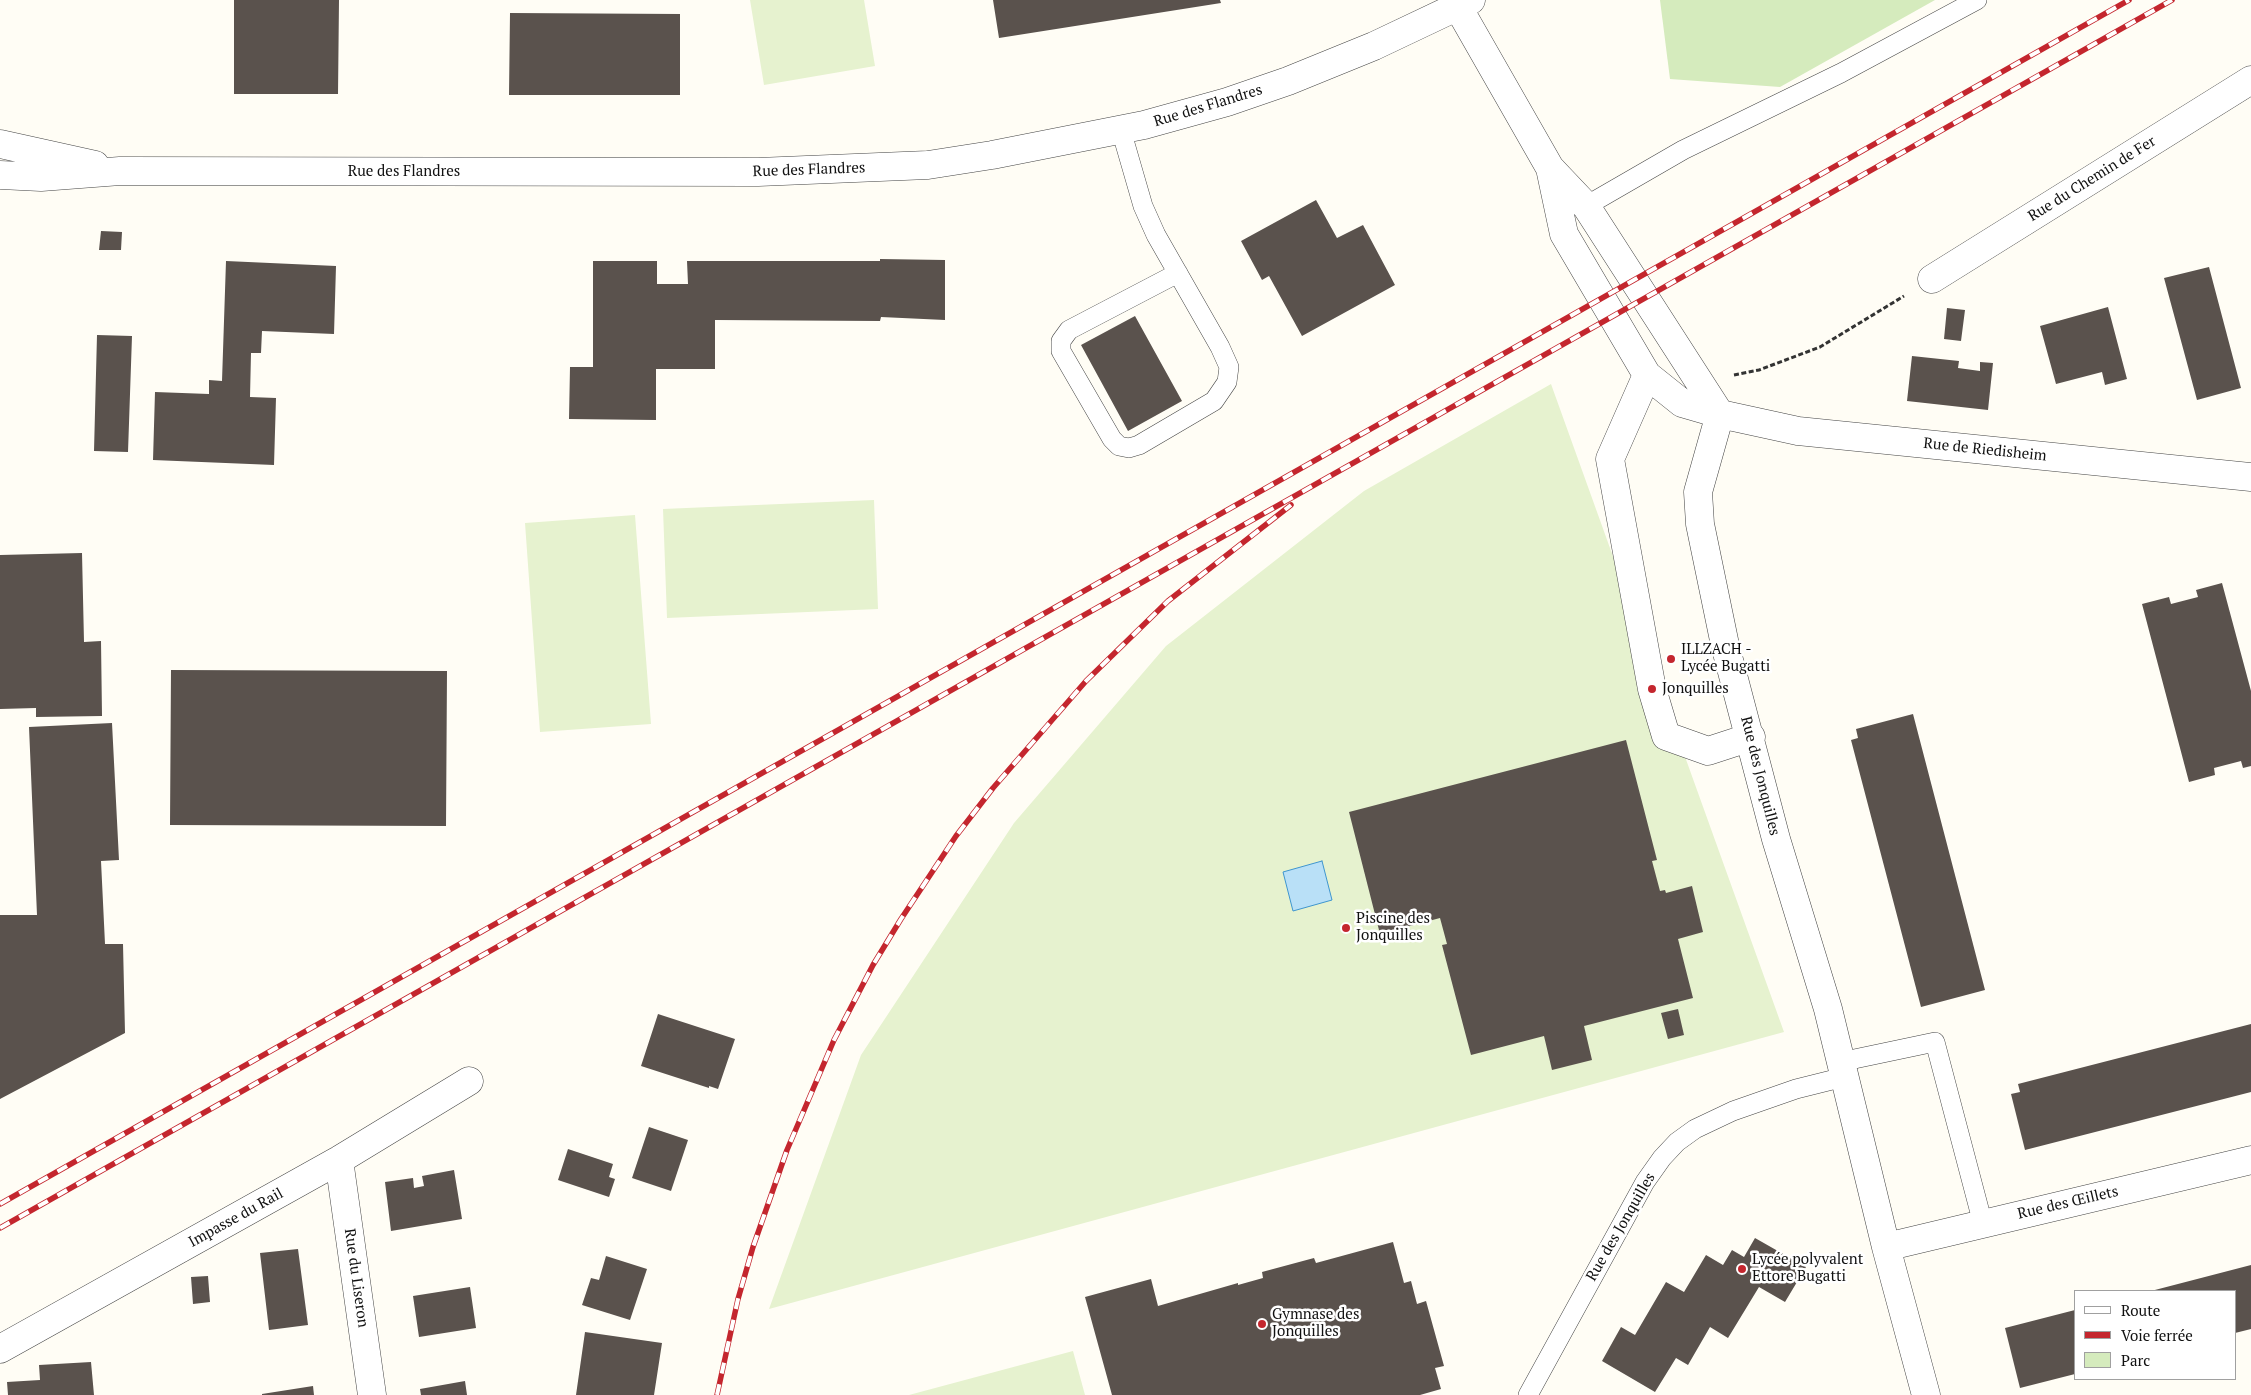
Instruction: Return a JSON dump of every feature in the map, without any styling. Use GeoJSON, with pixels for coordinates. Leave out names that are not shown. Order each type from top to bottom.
{"type":"FeatureCollection","features":[{"type":"Feature","properties":{"kind":"street"},"geometry":{"type":"LineString","coordinates":[[1464,3],[1550,168],[1586,206],[1720,414]]}},
{"type":"Feature","properties":{"kind":"street","name":"Rue des Flandres"},"geometry":{"type":"LineString","coordinates":[[0,175],[41,177],[120,171],[758,172],[928,165],[992,155],[1120,130],[1228,102],[1288,81],[1374,46],[1464,3]]}},
{"type":"Feature","properties":{"kind":"street","name":"Rue du Chemin de Fer"},"geometry":{"type":"LineString","coordinates":[[1932,278],[2251,80]]}},
{"type":"Feature","properties":{"kind":"street","name":"Rue des Flandres"},"geometry":{"type":"LineString","coordinates":[[0,144],[120,171]]}},
{"type":"Feature","properties":{"kind":"street","name":"Rue de Riedisheim"},"geometry":{"type":"LineString","coordinates":[[1550,168],[1564,234],[1648,375],[1682,403],[1720,414],[1798,431],[2251,477]]}},
{"type":"Feature","properties":{"kind":"street"},"geometry":{"type":"LineString","coordinates":[[1648,375],[1610,459],[1652,689],[1666,736],[1708,751],[1751,737]]}},
{"type":"Feature","properties":{"kind":"street","name":"Rue des Jonquilles"},"geometry":{"type":"LineString","coordinates":[[1720,414],[1698,492],[1700,524],[1725,645],[1751,737],[1776,839],[1828,1009],[1886,1247],[1926,1395]]}},
{"type":"Feature","properties":{"kind":"street","name":"Impasse du Rail"},"geometry":{"type":"LineString","coordinates":[[0,1349],[340,1160],[469,1081]]}},
{"type":"Feature","properties":{"kind":"street","name":"Rue du Liseron"},"geometry":{"type":"LineString","coordinates":[[340,1160],[372,1395]]}},
{"type":"Feature","properties":{"kind":"street","name":"Rue des Œillets"},"geometry":{"type":"LineString","coordinates":[[1886,1247],[2251,1160]]}},
{"type":"Feature","properties":{"kind":"lane"},"geometry":{"type":"LineString","coordinates":[[1586,206],[1683,150],[1841,72],[1977,0]]}},
{"type":"Feature","properties":{"kind":"lane"},"geometry":{"type":"LineString","coordinates":[[1120,130],[1144,206],[1156,235],[1178,273],[1220,347],[1229,367],[1227,382],[1214,400],[1147,440],[1129,448],[1120,446],[1112,438],[1061,351],[1061,341],[1069,330],[1178,273]]}},
{"type":"Feature","properties":{"kind":"lane"},"geometry":{"type":"LineString","coordinates":[[1842,1069],[1935,1042],[1983,1224]]}},
{"type":"Feature","properties":{"kind":"lane","name":"Rue des Jonquilles"},"geometry":{"type":"LineString","coordinates":[[1528,1395],[1644,1182],[1677,1142],[1694,1129],[1733,1111],[1796,1089],[1842,1069]]}},
{"type":"Feature","properties":{"kind":"path"},"geometry":{"type":"LineString","coordinates":[[1700,383],[1759,370],[1820,347],[1932,278]]}},
{"type":"Feature","properties":{"kind":"green space"},"geometry":{"type":"Polygon","coordinates":[[[750,0],[864,0],[875,66],[764,85],[750,0]]]}},
{"type":"Feature","properties":{"kind":"green space"},"geometry":{"type":"Polygon","coordinates":[[[1660,0],[1935,0],[1780,87],[1670,79],[1660,0]]]}},
{"type":"Feature","properties":{"kind":"green space","name":"Piscine des Jonquilles"},"geometry":{"type":"Polygon","coordinates":[[[1551,384],[1784,1032],[769,1309],[861,1055],[1014,823],[1166,646],[1364,491],[1551,384]]]}},
{"type":"Feature","properties":{"kind":"green space"},"geometry":{"type":"Polygon","coordinates":[[[874,500],[878,609],[667,618],[663,509],[874,500]]]}},
{"type":"Feature","properties":{"kind":"green space"},"geometry":{"type":"Polygon","coordinates":[[[635,515],[651,724],[540,732],[525,523],[635,515]]]}},
{"type":"Feature","properties":{"kind":"green space"},"geometry":{"type":"Polygon","coordinates":[[[1073,1351],[1085,1395],[909,1395],[1073,1351]]]}},
{"type":"Feature","properties":{"kind":"water"},"geometry":{"type":"Polygon","coordinates":[[[1322,861],[1332,900],[1293,911],[1283,872],[1322,861]]]}},
{"type":"Feature","properties":{"kind":"building"},"geometry":{"type":"Polygon","coordinates":[[[234,0],[339,0],[338,94],[234,94],[234,0]]]}},
{"type":"Feature","properties":{"kind":"building"},"geometry":{"type":"Polygon","coordinates":[[[993,0],[1220,0],[1221,3],[999,38],[993,0]]]}},
{"type":"Feature","properties":{"kind":"building"},"geometry":{"type":"Polygon","coordinates":[[[510,13],[680,14],[680,95],[509,95],[510,13]]]}},
{"type":"Feature","properties":{"kind":"building"},"geometry":{"type":"Polygon","coordinates":[[[1316,200],[1337,238],[1363,225],[1395,285],[1302,336],[1269,276],[1262,280],[1241,241],[1316,200]]]}},
{"type":"Feature","properties":{"kind":"building"},"geometry":{"type":"Polygon","coordinates":[[[101,231],[122,232],[121,250],[99,250],[101,231]]]}},
{"type":"Feature","properties":{"kind":"building"},"geometry":{"type":"Polygon","coordinates":[[[880,259],[945,260],[945,320],[881,317],[880,321],[715,320],[715,369],[656,369],[656,420],[569,419],[570,367],[593,367],[593,261],[657,261],[657,284],[688,284],[687,261],[880,261],[880,259]]]}},
{"type":"Feature","properties":{"kind":"building"},"geometry":{"type":"Polygon","coordinates":[[[226,261],[336,266],[334,334],[262,331],[261,353],[251,353],[250,397],[276,398],[274,465],[153,460],[155,392],[209,394],[209,380],[222,381],[226,261]]]}},
{"type":"Feature","properties":{"kind":"building"},"geometry":{"type":"Polygon","coordinates":[[[2209,267],[2241,388],[2197,400],[2164,278],[2209,267]]]}},
{"type":"Feature","properties":{"kind":"building"},"geometry":{"type":"Polygon","coordinates":[[[2108,307],[2127,379],[2105,385],[2102,372],[2056,384],[2040,326],[2108,307]]]}},
{"type":"Feature","properties":{"kind":"building"},"geometry":{"type":"Polygon","coordinates":[[[1947,308],[1965,310],[1961,341],[1944,339],[1947,308]]]}},
{"type":"Feature","properties":{"kind":"building"},"geometry":{"type":"Polygon","coordinates":[[[1135,316],[1182,401],[1128,431],[1081,345],[1135,316]]]}},
{"type":"Feature","properties":{"kind":"building"},"geometry":{"type":"Polygon","coordinates":[[[97,335],[132,336],[128,452],[94,451],[97,335]]]}},
{"type":"Feature","properties":{"kind":"building"},"geometry":{"type":"Polygon","coordinates":[[[1912,356],[1959,361],[1958,368],[1980,371],[1980,362],[1993,363],[1988,410],[1907,401],[1912,356]]]}},
{"type":"Feature","properties":{"kind":"building"},"geometry":{"type":"Polygon","coordinates":[[[82,553],[84,642],[101,641],[102,716],[36,717],[36,708],[0,709],[0,555],[82,553]]]}},
{"type":"Feature","properties":{"kind":"building"},"geometry":{"type":"Polygon","coordinates":[[[2222,583],[2251,691],[2251,766],[2243,768],[2241,761],[2214,768],[2215,775],[2189,782],[2142,604],[2169,597],[2171,604],[2198,597],[2196,590],[2222,583]]]}},
{"type":"Feature","properties":{"kind":"building"},"geometry":{"type":"Polygon","coordinates":[[[171,670],[447,671],[446,826],[170,825],[171,670]]]}},
{"type":"Feature","properties":{"kind":"building"},"geometry":{"type":"Polygon","coordinates":[[[1913,714],[1985,990],[1921,1007],[1851,740],[1858,738],[1856,729],[1913,714]]]}},
{"type":"Feature","properties":{"kind":"building"},"geometry":{"type":"Polygon","coordinates":[[[112,723],[119,860],[101,861],[105,944],[123,944],[125,1033],[0,1099],[0,915],[37,915],[29,727],[112,723]]]}},
{"type":"Feature","properties":{"kind":"building"},"geometry":{"type":"Polygon","coordinates":[[[1626,740],[1657,860],[1652,861],[1660,891],[1665,890],[1666,893],[1692,886],[1703,932],[1678,939],[1693,998],[1584,1026],[1592,1060],[1552,1070],[1544,1036],[1471,1055],[1442,945],[1447,944],[1440,918],[1380,934],[1349,812],[1626,740]]]}},
{"type":"Feature","properties":{"kind":"building"},"geometry":{"type":"Polygon","coordinates":[[[1678,1009],[1684,1035],[1668,1039],[1661,1013],[1678,1009]]]}},
{"type":"Feature","properties":{"kind":"building"},"geometry":{"type":"Polygon","coordinates":[[[658,1014],[735,1039],[718,1089],[709,1086],[709,1088],[641,1066],[658,1014]]]}},
{"type":"Feature","properties":{"kind":"building"},"geometry":{"type":"Polygon","coordinates":[[[2251,1024],[2251,1092],[2025,1150],[2011,1094],[2020,1092],[2018,1084],[2251,1024]]]}},
{"type":"Feature","properties":{"kind":"building"},"geometry":{"type":"Polygon","coordinates":[[[649,1127],[688,1140],[671,1191],[632,1178],[649,1127]]]}},
{"type":"Feature","properties":{"kind":"building"},"geometry":{"type":"Polygon","coordinates":[[[568,1149],[613,1164],[609,1177],[615,1179],[609,1197],[558,1180],[568,1149]]]}},
{"type":"Feature","properties":{"kind":"building"},"geometry":{"type":"Polygon","coordinates":[[[454,1170],[462,1219],[391,1231],[385,1182],[413,1178],[414,1188],[424,1186],[422,1176],[454,1170]]]}},
{"type":"Feature","properties":{"kind":"building"},"geometry":{"type":"Polygon","coordinates":[[[1755,1238],[1806,1267],[1785,1302],[1759,1287],[1728,1338],[1710,1327],[1688,1365],[1676,1358],[1655,1392],[1602,1361],[1621,1327],[1635,1335],[1666,1282],[1684,1292],[1706,1255],[1723,1265],[1732,1250],[1744,1257],[1755,1238]]]}},
{"type":"Feature","properties":{"kind":"building","name":"Gymnase des Jonquilles"},"geometry":{"type":"Polygon","coordinates":[[[1393,1242],[1404,1283],[1411,1281],[1417,1304],[1426,1301],[1444,1366],[1435,1368],[1441,1389],[1420,1395],[1112,1395],[1085,1297],[1151,1279],[1158,1306],[1238,1283],[1238,1285],[1263,1278],[1262,1272],[1314,1258],[1316,1263],[1393,1242]]]}},
{"type":"Feature","properties":{"kind":"building"},"geometry":{"type":"Polygon","coordinates":[[[298,1249],[308,1325],[269,1330],[260,1253],[298,1249]]]}},
{"type":"Feature","properties":{"kind":"building"},"geometry":{"type":"Polygon","coordinates":[[[606,1256],[647,1269],[630,1320],[582,1305],[591,1278],[599,1280],[606,1256]]]}},
{"type":"Feature","properties":{"kind":"building"},"geometry":{"type":"Polygon","coordinates":[[[2251,1265],[2251,1329],[2236,1333],[2236,1290],[2155,1290],[2251,1265]]]}},
{"type":"Feature","properties":{"kind":"building"},"geometry":{"type":"Polygon","coordinates":[[[208,1276],[210,1302],[193,1304],[191,1277],[208,1276]]]}},
{"type":"Feature","properties":{"kind":"building"},"geometry":{"type":"Polygon","coordinates":[[[470,1287],[476,1328],[419,1337],[413,1296],[470,1287]]]}},
{"type":"Feature","properties":{"kind":"building"},"geometry":{"type":"Polygon","coordinates":[[[2074,1310],[2074,1374],[2020,1388],[2005,1328],[2074,1310]]]}},
{"type":"Feature","properties":{"kind":"building"},"geometry":{"type":"Polygon","coordinates":[[[585,1332],[662,1343],[654,1395],[576,1395],[585,1332]]]}},
{"type":"Feature","properties":{"kind":"building"},"geometry":{"type":"Polygon","coordinates":[[[91,1362],[94,1395],[8,1395],[7,1382],[40,1380],[39,1365],[91,1362]]]}},
{"type":"Feature","properties":{"kind":"building"},"geometry":{"type":"Polygon","coordinates":[[[465,1381],[467,1395],[421,1395],[420,1389],[465,1381]]]}},
{"type":"Feature","properties":{"kind":"building"},"geometry":{"type":"Polygon","coordinates":[[[313,1386],[314,1395],[262,1395],[262,1394],[313,1386]]]}},
{"type":"Feature","properties":{"kind":"railway"},"geometry":{"type":"LineString","coordinates":[[0,1204],[2129,0]]}},
{"type":"Feature","properties":{"kind":"railway"},"geometry":{"type":"LineString","coordinates":[[0,1228],[2172,0]]}},
{"type":"Feature","properties":{"kind":"railway"},"geometry":{"type":"LineString","coordinates":[[717,1395],[738,1299],[753,1247],[787,1150],[834,1040],[873,965],[901,919],[956,836],[993,788],[1086,681],[1168,601],[1291,505]]}},
{"type":"Feature","properties":{"kind":"place","name":"ILLZACH - Lycée Bugatti"},"geometry":{"type":"Point","coordinates":[1671,659]}},
{"type":"Feature","properties":{"kind":"place","name":"Jonquilles"},"geometry":{"type":"Point","coordinates":[1652,689]}},
{"type":"Feature","properties":{"kind":"place","name":"Piscine des Jonquilles"},"geometry":{"type":"Point","coordinates":[1346,928]}},
{"type":"Feature","properties":{"kind":"place","name":"Lycée polyvalent Ettore Bugatti"},"geometry":{"type":"Point","coordinates":[1742,1269]}},
{"type":"Feature","properties":{"kind":"place","name":"Gymnase des Jonquilles"},"geometry":{"type":"Point","coordinates":[1262,1324]}}]}
